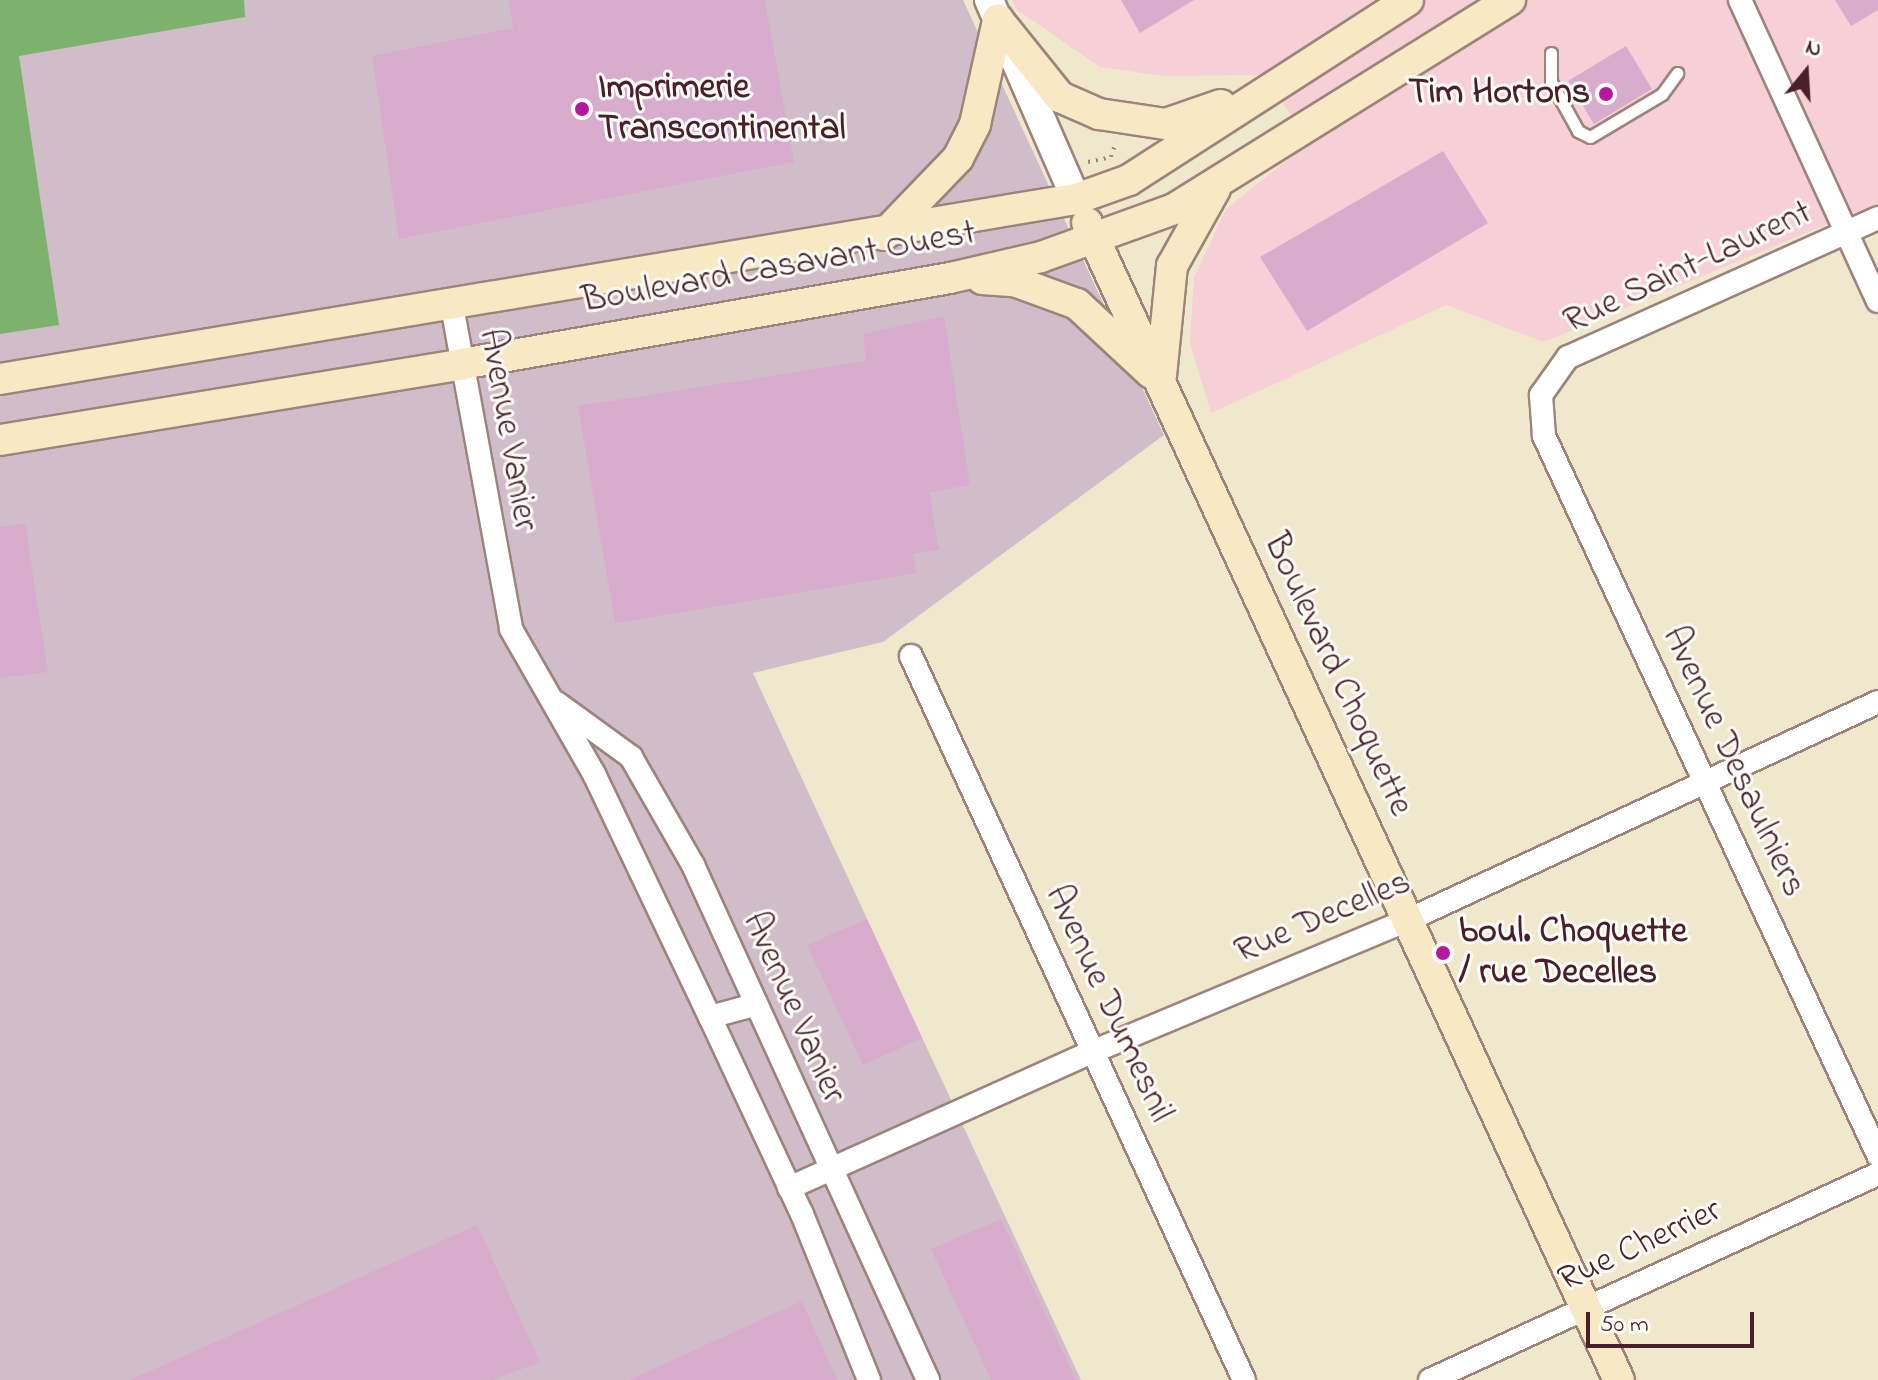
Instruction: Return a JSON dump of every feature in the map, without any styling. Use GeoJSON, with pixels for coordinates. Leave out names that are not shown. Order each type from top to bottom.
{"type":"FeatureCollection","features":[{"type":"Feature","properties":{"kind":"main road","name":"Boulevard Casavant Ouest"},"geometry":{"type":"LineString","coordinates":[[0,379],[884,235],[1076,199],[1129,180],[1408,0]]}},
{"type":"Feature","properties":{"kind":"main road","name":"Boulevard Casavant Ouest"},"geometry":{"type":"LineString","coordinates":[[0,440],[462,364],[950,278],[1095,239],[1148,221],[1219,183],[1510,0]]}},
{"type":"Feature","properties":{"kind":"main road"},"geometry":{"type":"LineString","coordinates":[[994,10],[1060,97],[1123,121],[1166,124],[1275,84]]}},
{"type":"Feature","properties":{"kind":"main road"},"geometry":{"type":"LineString","coordinates":[[884,235],[958,158],[975,124],[994,10]]}},
{"type":"Feature","properties":{"kind":"main road"},"geometry":{"type":"LineString","coordinates":[[1161,382],[1172,266],[1219,183]]}},
{"type":"Feature","properties":{"kind":"main road","name":"Boulevard Choquette"},"geometry":{"type":"LineString","coordinates":[[1076,199],[1619,1380]]}},
{"type":"Feature","properties":{"kind":"main road"},"geometry":{"type":"LineString","coordinates":[[950,278],[1014,281],[1077,304],[1161,382]]}},
{"type":"Feature","properties":{"kind":"street"},"geometry":{"type":"LineString","coordinates":[[1740,0],[1878,301]]}},
{"type":"Feature","properties":{"kind":"street","name":"Boulevard Choquette"},"geometry":{"type":"LineString","coordinates":[[994,10],[1076,199]]}},
{"type":"Feature","properties":{"kind":"street","name":"Rue Saint-Laurent"},"geometry":{"type":"LineString","coordinates":[[1541,395],[1568,357],[1878,218]]}},
{"type":"Feature","properties":{"kind":"street","name":"Avenue Vanier"},"geometry":{"type":"LineString","coordinates":[[452,306],[503,603],[550,698],[594,774],[710,1017],[789,1188],[869,1380]]}},
{"type":"Feature","properties":{"kind":"street","name":"Avenue Desaulniers"},"geometry":{"type":"LineString","coordinates":[[1541,395],[1544,436],[1878,1155]]}},
{"type":"Feature","properties":{"kind":"street","name":"Avenue Dumesnil"},"geometry":{"type":"LineString","coordinates":[[911,656],[1244,1380]]}},
{"type":"Feature","properties":{"kind":"street","name":"Avenue Vanier"},"geometry":{"type":"LineString","coordinates":[[550,698],[631,757],[693,865],[828,1170],[928,1380]]}},
{"type":"Feature","properties":{"kind":"street","name":"Rue Decelles"},"geometry":{"type":"LineString","coordinates":[[789,1188],[1092,1052],[1408,920],[1878,702]]}},
{"type":"Feature","properties":{"kind":"street"},"geometry":{"type":"LineString","coordinates":[[710,1017],[754,1005]]}},
{"type":"Feature","properties":{"kind":"street","name":"Rue Cherrier"},"geometry":{"type":"LineString","coordinates":[[1430,1380],[1878,1174]]}},
{"type":"Feature","properties":{"kind":"lane"},"geometry":{"type":"LineString","coordinates":[[1551,53],[1551,82],[1578,131],[1590,137],[1662,94],[1677,73]]}},
{"type":"Feature","properties":{"kind":"path"},"geometry":{"type":"LineString","coordinates":[[1063,168],[1111,157],[1123,121]]}},
{"type":"Feature","properties":{"kind":"shaded area"},"geometry":{"type":"Polygon","coordinates":[[[0,0],[963,0],[1164,435],[883,642],[753,673],[1081,1380],[0,1380],[0,0]]]}},
{"type":"Feature","properties":{"kind":"shaded area"},"geometry":{"type":"Polygon","coordinates":[[[1012,0],[1878,0],[1878,203],[1544,342],[1446,305],[1211,413],[1190,343],[1194,277],[1226,209],[1309,143],[1265,75],[1163,76],[1100,67],[1016,9],[1012,0]]]}},
{"type":"Feature","properties":{"kind":"green space"},"geometry":{"type":"Polygon","coordinates":[[[0,0],[244,0],[245,17],[19,56],[59,325],[0,334],[0,0]]]}},
{"type":"Feature","properties":{"kind":"building","name":"Imprimerie Transcontinental"},"geometry":{"type":"Polygon","coordinates":[[[509,0],[765,0],[794,162],[399,239],[372,56],[513,28],[509,0]]]}},
{"type":"Feature","properties":{"kind":"building"},"geometry":{"type":"Polygon","coordinates":[[[1121,0],[1194,0],[1140,33],[1121,0]]]}},
{"type":"Feature","properties":{"kind":"building"},"geometry":{"type":"Polygon","coordinates":[[[1835,0],[1878,0],[1878,10],[1851,26],[1835,0]]]}},
{"type":"Feature","properties":{"kind":"building"},"geometry":{"type":"Polygon","coordinates":[[[1626,46],[1652,89],[1594,124],[1568,81],[1626,46]]]}},
{"type":"Feature","properties":{"kind":"building"},"geometry":{"type":"Polygon","coordinates":[[[1443,151],[1488,223],[1307,331],[1260,257],[1443,151]]]}},
{"type":"Feature","properties":{"kind":"building"},"geometry":{"type":"Polygon","coordinates":[[[944,316],[970,485],[929,492],[939,550],[913,554],[916,573],[615,623],[578,406],[866,361],[863,334],[944,316]]]}},
{"type":"Feature","properties":{"kind":"building"},"geometry":{"type":"Polygon","coordinates":[[[25,523],[48,672],[0,678],[0,527],[25,523]]]}},
{"type":"Feature","properties":{"kind":"building"},"geometry":{"type":"Polygon","coordinates":[[[867,919],[922,1038],[863,1065],[807,945],[867,919]]]}},
{"type":"Feature","properties":{"kind":"building"},"geometry":{"type":"Polygon","coordinates":[[[1001,1219],[1076,1380],[991,1380],[931,1249],[1001,1219]]]}},
{"type":"Feature","properties":{"kind":"building"},"geometry":{"type":"Polygon","coordinates":[[[477,1225],[540,1362],[493,1380],[130,1380],[477,1225]]]}},
{"type":"Feature","properties":{"kind":"building"},"geometry":{"type":"Polygon","coordinates":[[[802,1301],[837,1380],[629,1380],[802,1301]]]}},
{"type":"Feature","properties":{"kind":"place","name":"Tim Hortons"},"geometry":{"type":"Point","coordinates":[1606,94]}},
{"type":"Feature","properties":{"kind":"place","name":"Imprimerie Transcontinental"},"geometry":{"type":"Point","coordinates":[582,109]}},
{"type":"Feature","properties":{"kind":"place","name":"boul. Choquette / rue Decelles"},"geometry":{"type":"Point","coordinates":[1443,953]}}]}
